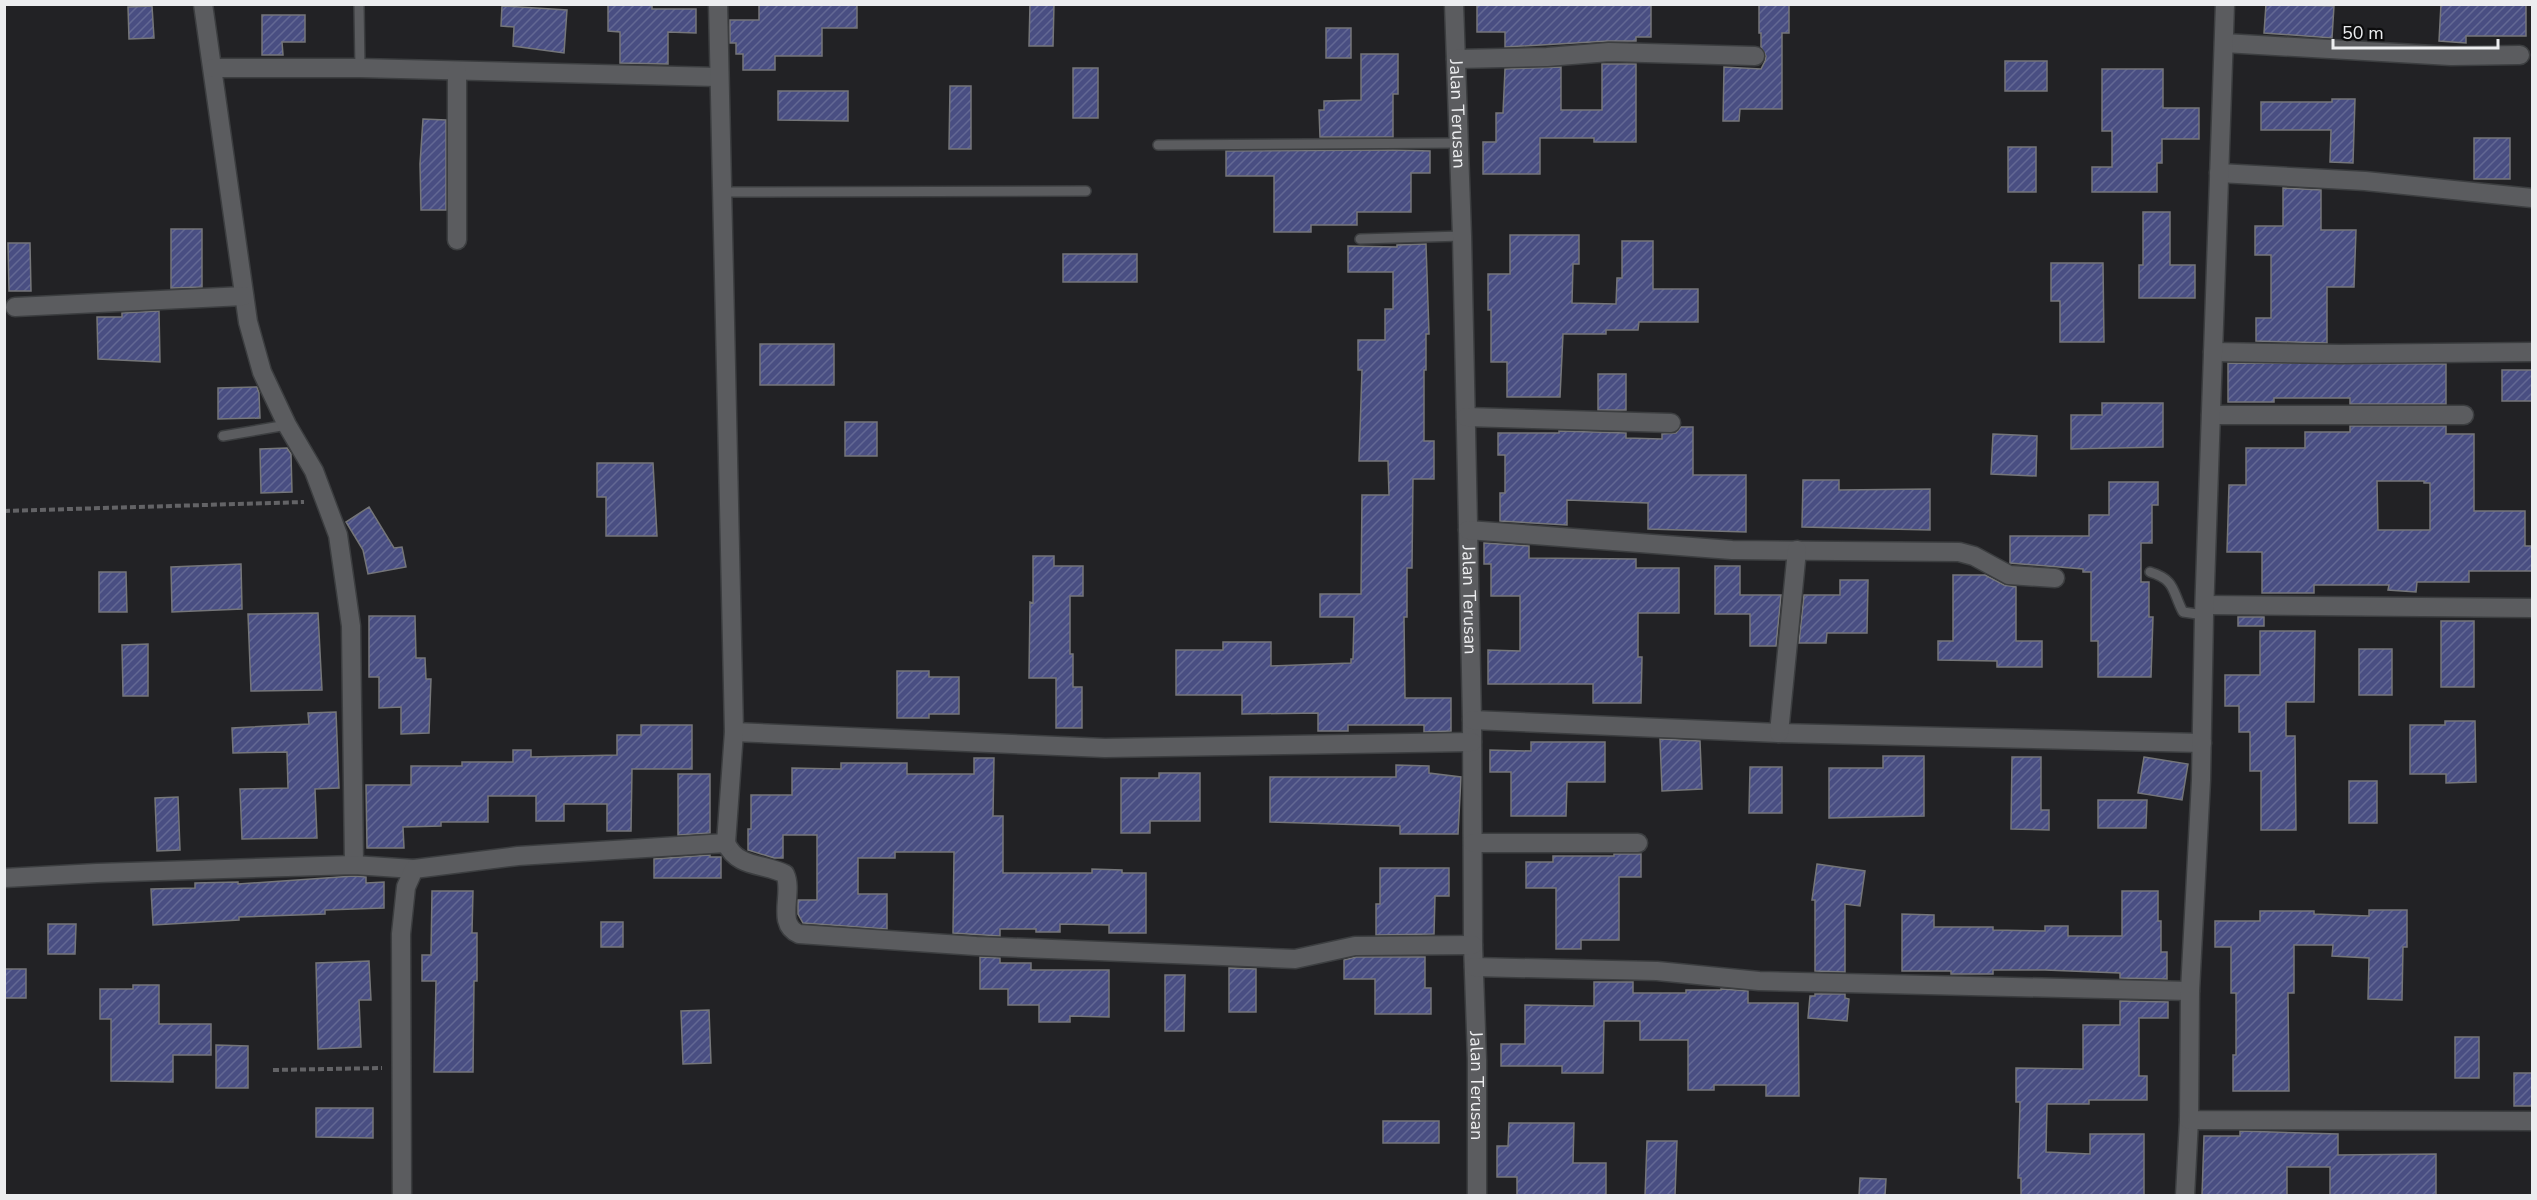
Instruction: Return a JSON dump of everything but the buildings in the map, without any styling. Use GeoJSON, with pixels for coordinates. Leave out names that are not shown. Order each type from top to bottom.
{"type":"FeatureCollection","features":[{"type":"Feature","properties":{"kind":"street"},"geometry":{"type":"LineString","coordinates":[[203,4],[218,68],[248,322],[262,372],[287,425],[314,471],[338,535],[351,626],[354,865]]}},
{"type":"Feature","properties":{"kind":"street"},"geometry":{"type":"LineString","coordinates":[[718,4],[734,732],[726,843],[729,851],[740,860],[785,874],[788,880],[786,920],[789,928],[799,934],[988,946],[1295,959],[1355,946],[1473,945]]}},
{"type":"Feature","properties":{"kind":"street","name":"Jalan Terusan"},"geometry":{"type":"LineString","coordinates":[[1454,4],[1462,236],[1472,720],[1477,1196]]}},
{"type":"Feature","properties":{"kind":"street"},"geometry":{"type":"LineString","coordinates":[[2185,1196],[2189,1120],[2190,991],[2202,743],[2204,610],[2225,4]]}},
{"type":"Feature","properties":{"kind":"street"},"geometry":{"type":"LineString","coordinates":[[2224,43],[2451,56],[2520,55]]}},
{"type":"Feature","properties":{"kind":"street"},"geometry":{"type":"LineString","coordinates":[[1456,59],[1547,57],[1609,52],[1755,56]]}},
{"type":"Feature","properties":{"kind":"street"},"geometry":{"type":"LineString","coordinates":[[218,68],[360,68],[718,77]]}},
{"type":"Feature","properties":{"kind":"street"},"geometry":{"type":"LineString","coordinates":[[456,240],[457,71]]}},
{"type":"Feature","properties":{"kind":"street"},"geometry":{"type":"LineString","coordinates":[[2218,173],[2365,182],[2532,198]]}},
{"type":"Feature","properties":{"kind":"street"},"geometry":{"type":"LineString","coordinates":[[15,307],[244,296]]}},
{"type":"Feature","properties":{"kind":"street"},"geometry":{"type":"LineString","coordinates":[[2213,352],[2341,354],[2532,352]]}},
{"type":"Feature","properties":{"kind":"street"},"geometry":{"type":"LineString","coordinates":[[2211,415],[2464,415]]}},
{"type":"Feature","properties":{"kind":"street"},"geometry":{"type":"LineString","coordinates":[[1466,417],[1671,423]]}},
{"type":"Feature","properties":{"kind":"street"},"geometry":{"type":"LineString","coordinates":[[1468,530],[1732,550],[1959,552],[1974,556],[2009,575],[2055,578]]}},
{"type":"Feature","properties":{"kind":"street"},"geometry":{"type":"LineString","coordinates":[[1779,733],[1797,550]]}},
{"type":"Feature","properties":{"kind":"street"},"geometry":{"type":"LineString","coordinates":[[2204,610],[2532,608]]}},
{"type":"Feature","properties":{"kind":"street"},"geometry":{"type":"LineString","coordinates":[[1472,720],[1779,733],[2202,743]]}},
{"type":"Feature","properties":{"kind":"street"},"geometry":{"type":"LineString","coordinates":[[734,732],[1105,748],[1472,742]]}},
{"type":"Feature","properties":{"kind":"street"},"geometry":{"type":"LineString","coordinates":[[4,878],[354,865],[414,869],[518,856],[726,843]]}},
{"type":"Feature","properties":{"kind":"street"},"geometry":{"type":"LineString","coordinates":[[1473,843],[1638,843]]}},
{"type":"Feature","properties":{"kind":"street"},"geometry":{"type":"LineString","coordinates":[[402,1196],[401,934],[406,887],[414,869]]}},
{"type":"Feature","properties":{"kind":"street"},"geometry":{"type":"LineString","coordinates":[[1474,967],[1657,971],[1770,981],[2190,991]]}},
{"type":"Feature","properties":{"kind":"street"},"geometry":{"type":"LineString","coordinates":[[2189,1120],[2532,1121]]}},
{"type":"Feature","properties":{"kind":"lane"},"geometry":{"type":"LineString","coordinates":[[359,6],[360,68]]}},
{"type":"Feature","properties":{"kind":"lane"},"geometry":{"type":"LineString","coordinates":[[1158,144],[1459,143]]}},
{"type":"Feature","properties":{"kind":"lane"},"geometry":{"type":"LineString","coordinates":[[722,192],[1086,191]]}},
{"type":"Feature","properties":{"kind":"lane"},"geometry":{"type":"LineString","coordinates":[[1360,239],[1462,236]]}},
{"type":"Feature","properties":{"kind":"lane"},"geometry":{"type":"LineString","coordinates":[[223,436],[287,425]]}},
{"type":"Feature","properties":{"kind":"lane"},"geometry":{"type":"LineString","coordinates":[[2150,572],[2161,575],[2172,584],[2183,612],[2204,610]]}},
{"type":"Feature","properties":{"kind":"path"},"geometry":{"type":"LineString","coordinates":[[4,511],[326,501]]}},
{"type":"Feature","properties":{"kind":"path"},"geometry":{"type":"LineString","coordinates":[[273,1070],[400,1068]]}}]}
